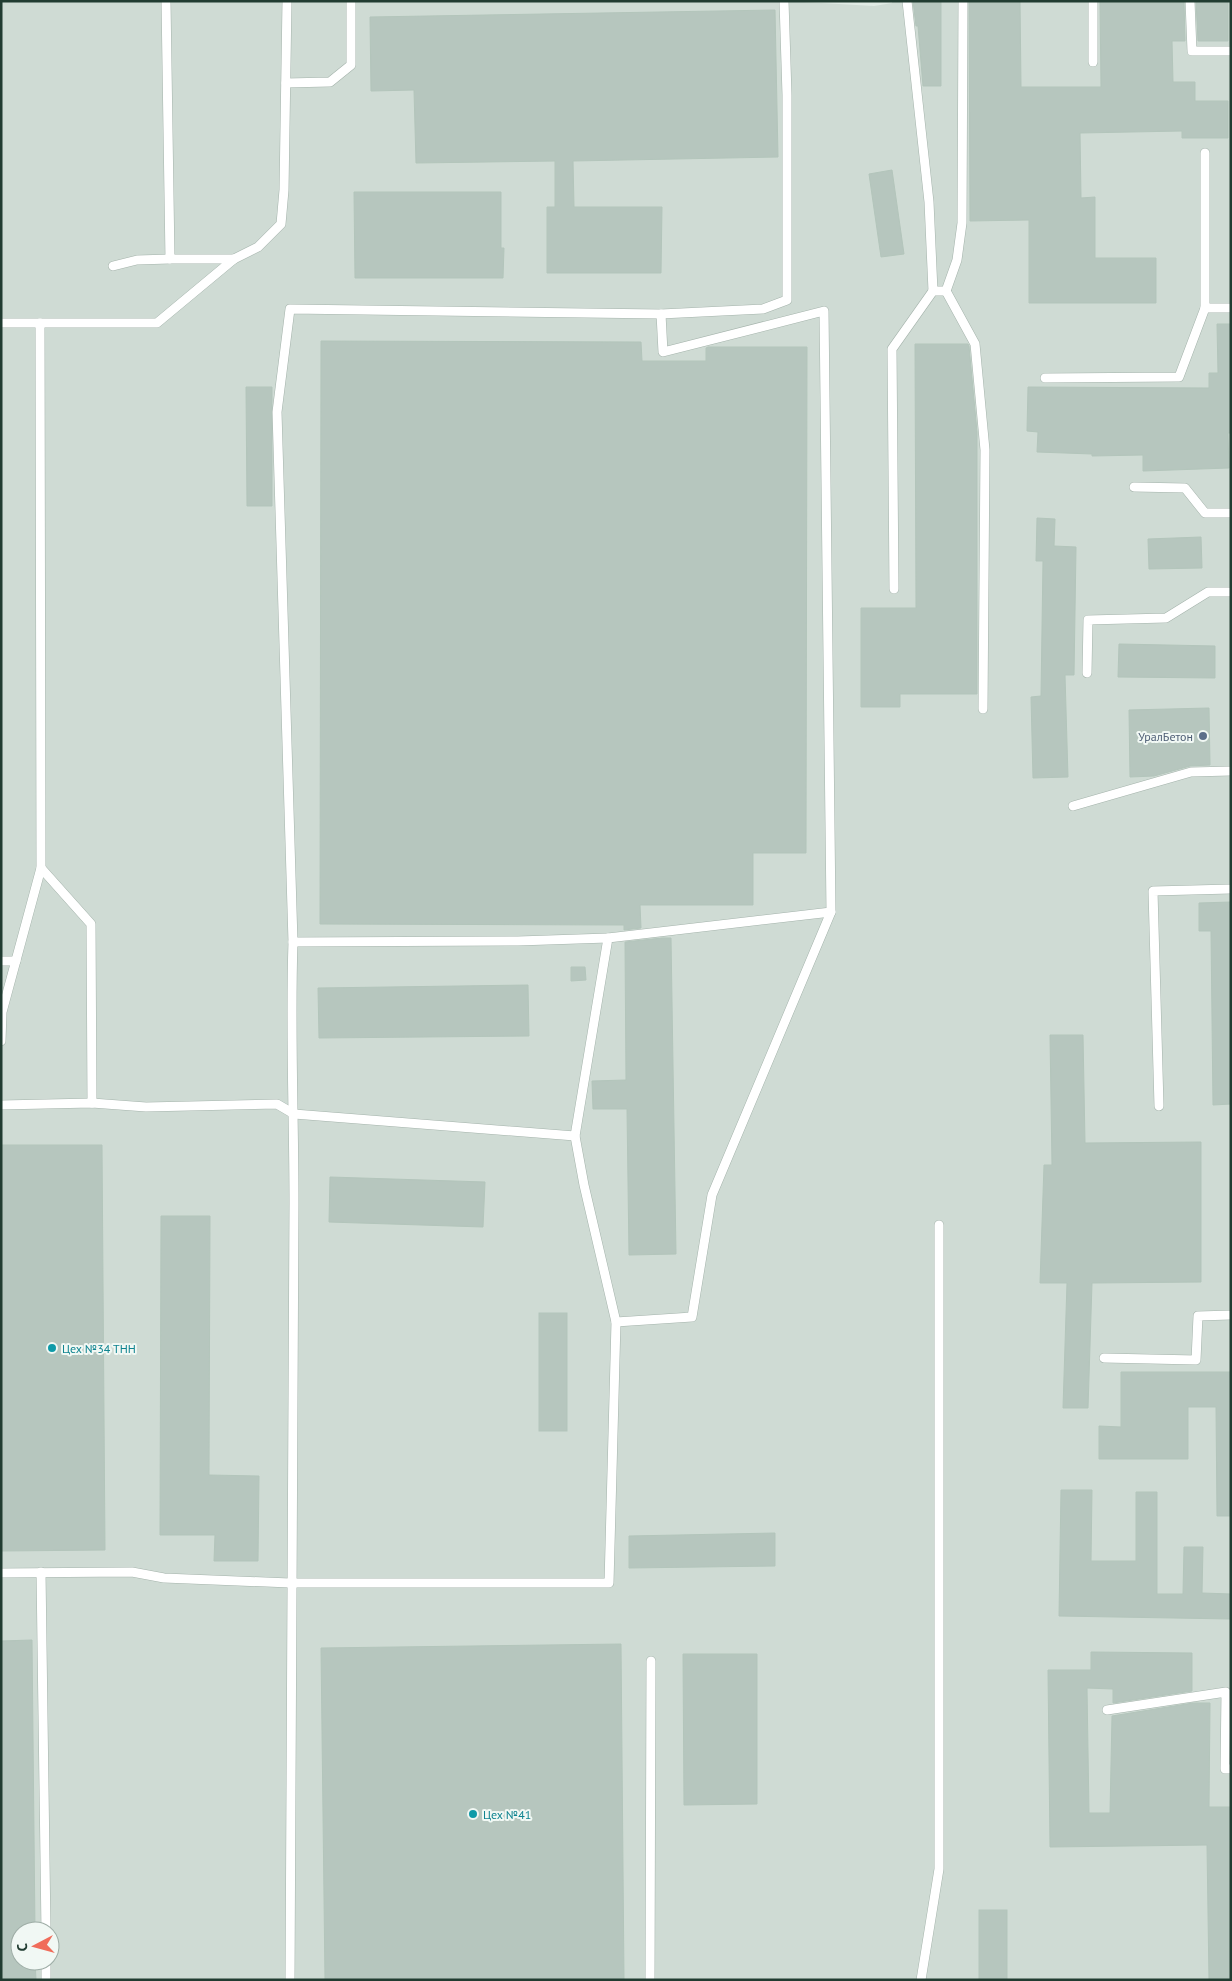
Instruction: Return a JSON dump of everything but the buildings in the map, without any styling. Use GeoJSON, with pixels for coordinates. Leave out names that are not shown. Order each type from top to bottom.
{"type":"FeatureCollection","features":[{"type":"Feature","properties":{"kind":"lane"},"geometry":{"type":"LineString","coordinates":[[166,1],[170,259]]}},
{"type":"Feature","properties":{"kind":"lane"},"geometry":{"type":"LineString","coordinates":[[1,324],[157,323],[234,259],[258,247],[281,224],[284,190],[287,1]]}},
{"type":"Feature","properties":{"kind":"lane"},"geometry":{"type":"LineString","coordinates":[[286,83],[330,82],[350,64],[351,1]]}},
{"type":"Feature","properties":{"kind":"lane"},"geometry":{"type":"LineString","coordinates":[[290,1980],[293,942],[277,412],[290,309],[660,314],[763,309],[787,300],[787,95],[784,1]]}},
{"type":"Feature","properties":{"kind":"lane"},"geometry":{"type":"LineString","coordinates":[[894,589],[892,349],[933,291],[929,202],[907,1]]}},
{"type":"Feature","properties":{"kind":"lane"},"geometry":{"type":"LineString","coordinates":[[963,1],[962,223],[957,260],[946,291],[975,344],[985,450],[983,709]]}},
{"type":"Feature","properties":{"kind":"lane"},"geometry":{"type":"LineString","coordinates":[[1093,1],[1093,62]]}},
{"type":"Feature","properties":{"kind":"lane"},"geometry":{"type":"LineString","coordinates":[[1190,1],[1192,51],[1231,51]]}},
{"type":"Feature","properties":{"kind":"lane"},"geometry":{"type":"LineString","coordinates":[[1045,378],[1179,378],[1205,308],[1205,153]]}},
{"type":"Feature","properties":{"kind":"lane"},"geometry":{"type":"LineString","coordinates":[[113,266],[137,260],[234,259]]}},
{"type":"Feature","properties":{"kind":"lane"},"geometry":{"type":"LineString","coordinates":[[933,291],[946,291]]}},
{"type":"Feature","properties":{"kind":"lane"},"geometry":{"type":"LineString","coordinates":[[1205,308],[1231,308]]}},
{"type":"Feature","properties":{"kind":"lane"},"geometry":{"type":"LineString","coordinates":[[616,1322],[692,1317],[712,1195],[831,912],[824,311],[663,352],[660,314]]}},
{"type":"Feature","properties":{"kind":"lane"},"geometry":{"type":"LineString","coordinates":[[1,1041],[2,1012],[40,868],[40,323]]}},
{"type":"Feature","properties":{"kind":"lane"},"geometry":{"type":"LineString","coordinates":[[1134,487],[1184,488],[1205,513],[1231,513]]}},
{"type":"Feature","properties":{"kind":"lane"},"geometry":{"type":"LineString","coordinates":[[1087,673],[1088,620],[1166,618],[1208,592],[1231,592]]}},
{"type":"Feature","properties":{"kind":"lane"},"geometry":{"type":"LineString","coordinates":[[1073,806],[1191,772],[1231,771]]}},
{"type":"Feature","properties":{"kind":"lane"},"geometry":{"type":"LineString","coordinates":[[40,868],[91,924],[92,1103]]}},
{"type":"Feature","properties":{"kind":"lane"},"geometry":{"type":"LineString","coordinates":[[1159,1106],[1153,891],[1231,889]]}},
{"type":"Feature","properties":{"kind":"lane"},"geometry":{"type":"LineString","coordinates":[[293,942],[508,942],[608,938],[831,912]]}},
{"type":"Feature","properties":{"kind":"lane"},"geometry":{"type":"LineString","coordinates":[[1,1573],[132,1572],[164,1578],[290,1583],[609,1583],[616,1322],[584,1185],[575,1136],[608,938]]}},
{"type":"Feature","properties":{"kind":"lane"},"geometry":{"type":"LineString","coordinates":[[1,961],[16,961]]}},
{"type":"Feature","properties":{"kind":"lane"},"geometry":{"type":"LineString","coordinates":[[1,1105],[92,1103],[146,1107],[277,1104],[294,1114],[575,1136]]}},
{"type":"Feature","properties":{"kind":"lane"},"geometry":{"type":"LineString","coordinates":[[920,1980],[939,1869],[939,1225]]}},
{"type":"Feature","properties":{"kind":"lane"},"geometry":{"type":"LineString","coordinates":[[1104,1358],[1196,1360],[1198,1316],[1231,1315]]}},
{"type":"Feature","properties":{"kind":"lane"},"geometry":{"type":"LineString","coordinates":[[41,1572],[46,1921]]}},
{"type":"Feature","properties":{"kind":"lane"},"geometry":{"type":"LineString","coordinates":[[650,1980],[651,1661]]}},
{"type":"Feature","properties":{"kind":"lane"},"geometry":{"type":"LineString","coordinates":[[1107,1710],[1226,1692],[1225,1769],[1231,1769]]}},
{"type":"Feature","properties":{"kind":"shaded area"},"geometry":{"type":"Polygon","coordinates":[[[1,1],[786,1],[874,6],[892,3],[892,1],[1231,1],[1231,1980],[1,1980],[1,1]]]}},
{"type":"Feature","properties":{"kind":"place","name":"УралБетон"},"geometry":{"type":"Point","coordinates":[1203,736]}},
{"type":"Feature","properties":{"kind":"place","name":"Цех №34 ТНН"},"geometry":{"type":"Point","coordinates":[52,1348]}},
{"type":"Feature","properties":{"kind":"place","name":"Цех №41"},"geometry":{"type":"Point","coordinates":[473,1814]}}]}
